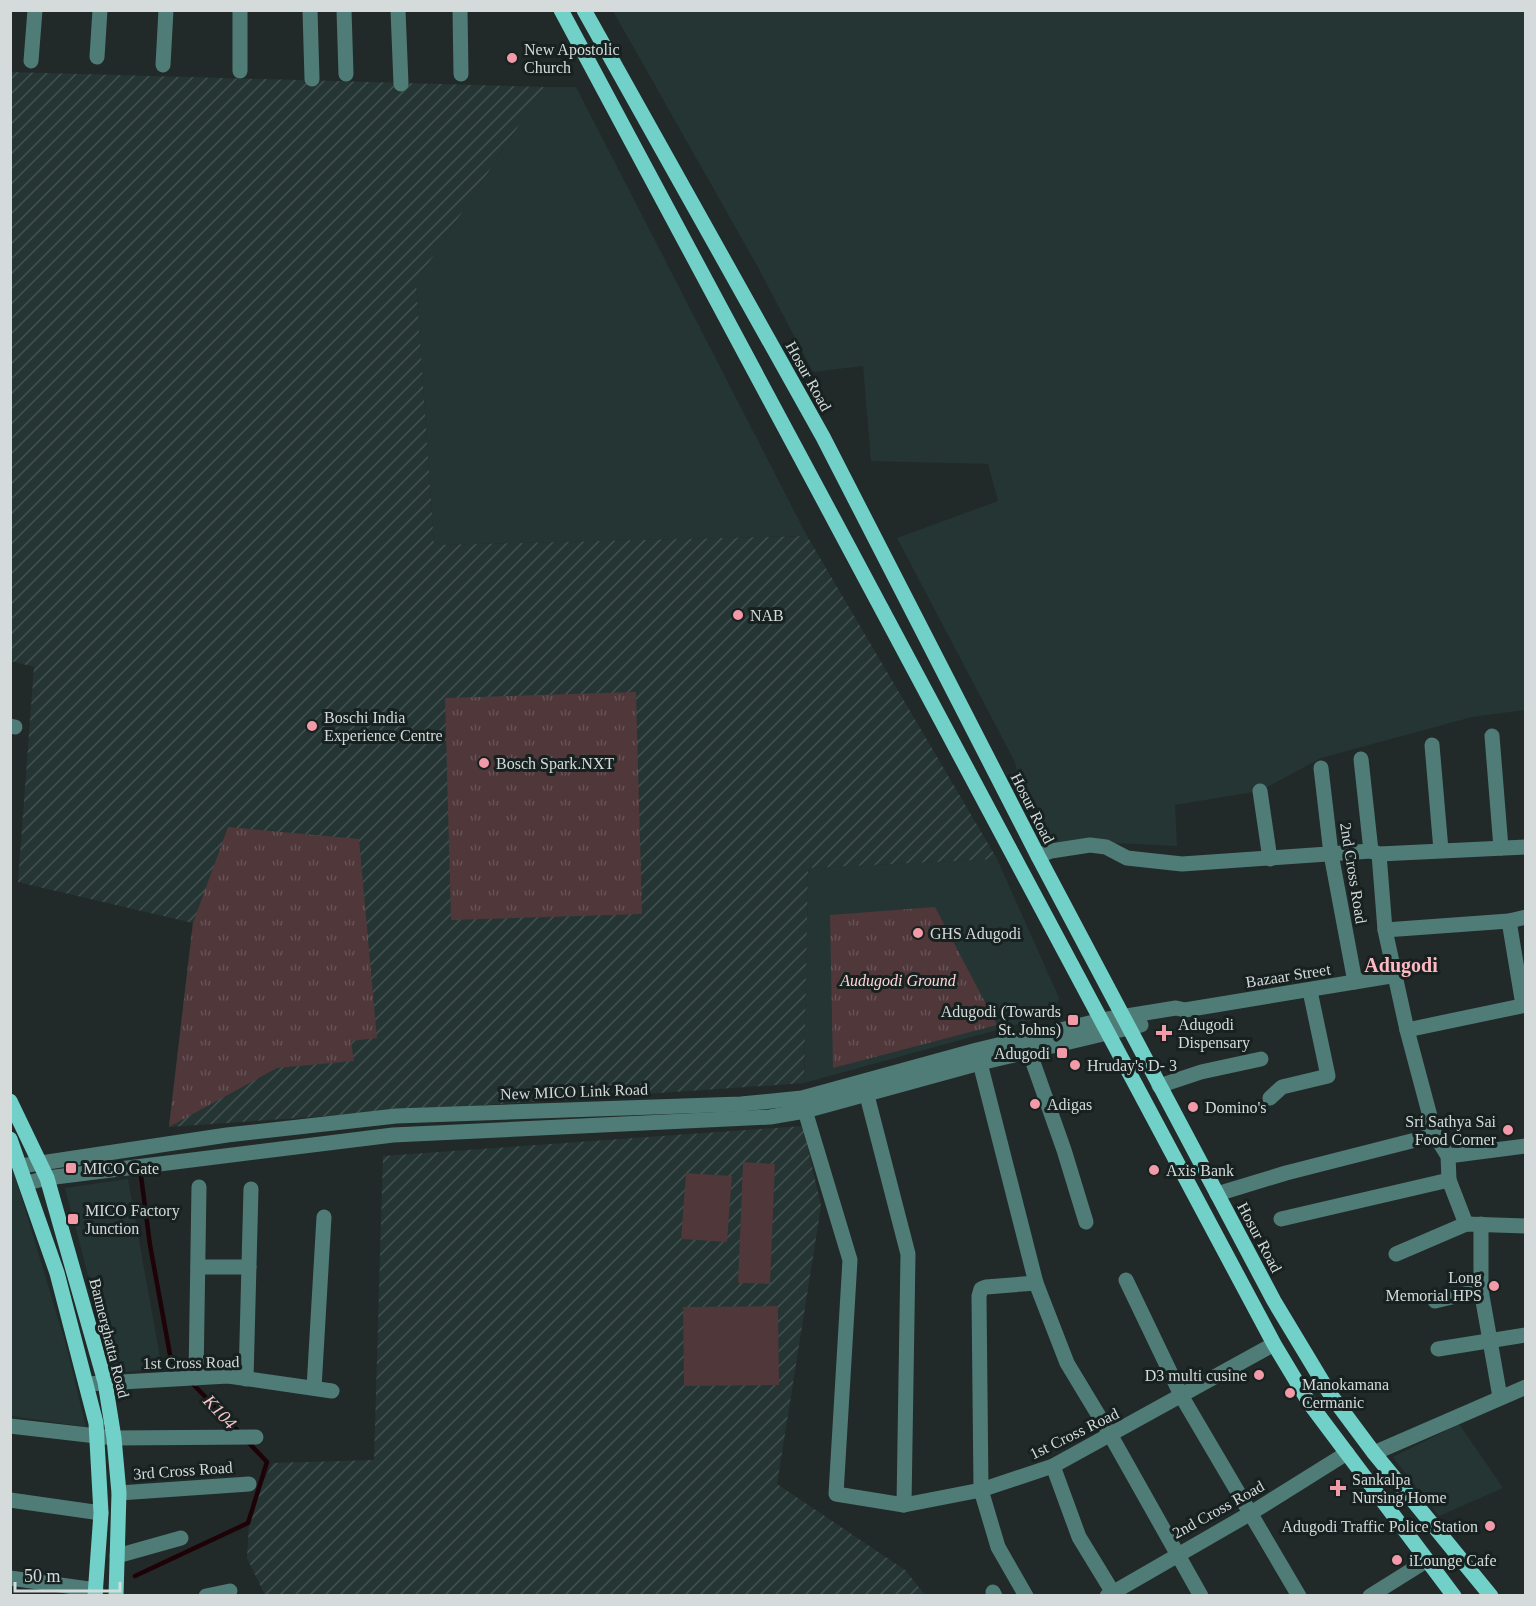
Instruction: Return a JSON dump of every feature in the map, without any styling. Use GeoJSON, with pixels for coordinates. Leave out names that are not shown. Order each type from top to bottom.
{"type":"FeatureCollection","features":[{"type":"Feature","properties":{"kind":"main road"},"geometry":{"type":"LineString","coordinates":[[561,10],[1274,1344],[1310,1404],[1454,1596]]}},
{"type":"Feature","properties":{"kind":"main road","name":"Hosur Road"},"geometry":{"type":"LineString","coordinates":[[584,10],[823,437],[1125,1023],[1274,1301],[1312,1365],[1374,1453],[1491,1596]]}},
{"type":"Feature","properties":{"kind":"main road","name":"Bannerghatta Road"},"geometry":{"type":"LineString","coordinates":[[10,1101],[47,1178],[105,1382],[114,1438],[118,1493],[116,1596]]}},
{"type":"Feature","properties":{"kind":"main road","name":"Bannerghatta Road"},"geometry":{"type":"LineString","coordinates":[[10,1139],[57,1273],[98,1437],[101,1513],[95,1593]]}},
{"type":"Feature","properties":{"kind":"street"},"geometry":{"type":"LineString","coordinates":[[31,61],[35,10]]}},
{"type":"Feature","properties":{"kind":"street"},"geometry":{"type":"LineString","coordinates":[[97,57],[100,10]]}},
{"type":"Feature","properties":{"kind":"street"},"geometry":{"type":"LineString","coordinates":[[163,65],[166,10]]}},
{"type":"Feature","properties":{"kind":"street"},"geometry":{"type":"LineString","coordinates":[[240,10],[240,71]]}},
{"type":"Feature","properties":{"kind":"street"},"geometry":{"type":"LineString","coordinates":[[310,10],[312,79]]}},
{"type":"Feature","properties":{"kind":"street"},"geometry":{"type":"LineString","coordinates":[[344,10],[346,74]]}},
{"type":"Feature","properties":{"kind":"street"},"geometry":{"type":"LineString","coordinates":[[398,10],[401,84]]}},
{"type":"Feature","properties":{"kind":"street"},"geometry":{"type":"LineString","coordinates":[[460,10],[462,74]]}},
{"type":"Feature","properties":{"kind":"street"},"geometry":{"type":"LineString","coordinates":[[1492,736],[1501,848]]}},
{"type":"Feature","properties":{"kind":"street"},"geometry":{"type":"LineString","coordinates":[[1432,745],[1441,850]]}},
{"type":"Feature","properties":{"kind":"street"},"geometry":{"type":"LineString","coordinates":[[1361,759],[1385,930],[1397,975],[1407,1030],[1435,1135],[1448,1156],[1449,1180],[1474,1224],[1481,1290],[1500,1397]]}},
{"type":"Feature","properties":{"kind":"street","name":"2nd Cross Road"},"geometry":{"type":"LineString","coordinates":[[1321,768],[1331,854],[1355,982]]}},
{"type":"Feature","properties":{"kind":"street"},"geometry":{"type":"LineString","coordinates":[[1260,791],[1270,859]]}},
{"type":"Feature","properties":{"kind":"street"},"geometry":{"type":"LineString","coordinates":[[1038,856],[1051,851],[1090,845],[1106,847],[1127,858],[1182,864],[1331,854],[1526,847]]}},
{"type":"Feature","properties":{"kind":"street"},"geometry":{"type":"LineString","coordinates":[[1385,930],[1509,921],[1526,917]]}},
{"type":"Feature","properties":{"kind":"street"},"geometry":{"type":"LineString","coordinates":[[1407,1030],[1524,1005],[1509,921]]}},
{"type":"Feature","properties":{"kind":"street","name":"Bazaar Street"},"geometry":{"type":"LineString","coordinates":[[1125,1023],[1179,1016],[1185,1010],[1397,975]]}},
{"type":"Feature","properties":{"kind":"street"},"geometry":{"type":"LineString","coordinates":[[1270,1098],[1282,1087],[1328,1076],[1310,991]]}},
{"type":"Feature","properties":{"kind":"street","name":"New MICO Link Road"},"geometry":{"type":"LineString","coordinates":[[27,1183],[47,1178],[393,1135],[747,1118],[865,1087],[977,1050],[1125,1023]]}},
{"type":"Feature","properties":{"kind":"street","name":"New MICO Link Road"},"geometry":{"type":"LineString","coordinates":[[865,1087],[1029,1051],[1106,1026]]}},
{"type":"Feature","properties":{"kind":"street"},"geometry":{"type":"LineString","coordinates":[[1029,1051],[1064,1150],[1086,1222]]}},
{"type":"Feature","properties":{"kind":"street"},"geometry":{"type":"LineString","coordinates":[[1159,1086],[1201,1072],[1261,1059]]}},
{"type":"Feature","properties":{"kind":"street"},"geometry":{"type":"LineString","coordinates":[[980,1063],[1036,1283],[1067,1363],[1112,1436],[1201,1596]]}},
{"type":"Feature","properties":{"kind":"street"},"geometry":{"type":"LineString","coordinates":[[865,1087],[908,1254],[904,1505]]}},
{"type":"Feature","properties":{"kind":"street","name":"New MICO Link Road"},"geometry":{"type":"LineString","coordinates":[[21,1166],[226,1135],[396,1116],[741,1104],[803,1105]]}},
{"type":"Feature","properties":{"kind":"street","name":"1st Cross Road"},"geometry":{"type":"LineString","coordinates":[[803,1105],[850,1260],[836,1494],[904,1505],[981,1490],[1053,1466],[1112,1436],[1274,1344]]}},
{"type":"Feature","properties":{"kind":"street"},"geometry":{"type":"LineString","coordinates":[[1217,1194],[1286,1173],[1435,1135]]}},
{"type":"Feature","properties":{"kind":"street"},"geometry":{"type":"LineString","coordinates":[[1448,1156],[1526,1146]]}},
{"type":"Feature","properties":{"kind":"street"},"geometry":{"type":"LineString","coordinates":[[1281,1219],[1449,1180]]}},
{"type":"Feature","properties":{"kind":"street"},"geometry":{"type":"LineString","coordinates":[[190,1378],[198,1267],[199,1187]]}},
{"type":"Feature","properties":{"kind":"street"},"geometry":{"type":"LineString","coordinates":[[246,1379],[251,1189]]}},
{"type":"Feature","properties":{"kind":"street"},"geometry":{"type":"LineString","coordinates":[[314,1388],[324,1217]]}},
{"type":"Feature","properties":{"kind":"street"},"geometry":{"type":"LineString","coordinates":[[1396,1254],[1474,1224],[1526,1226]]}},
{"type":"Feature","properties":{"kind":"street"},"geometry":{"type":"LineString","coordinates":[[198,1267],[249,1267]]}},
{"type":"Feature","properties":{"kind":"street"},"geometry":{"type":"LineString","coordinates":[[1126,1280],[1182,1397],[1299,1596]]}},
{"type":"Feature","properties":{"kind":"street"},"geometry":{"type":"LineString","coordinates":[[1026,1596],[998,1547],[981,1490],[979,1296],[981,1290],[987,1287],[1036,1283]]}},
{"type":"Feature","properties":{"kind":"street"},"geometry":{"type":"LineString","coordinates":[[1435,1301],[1481,1290]]}},
{"type":"Feature","properties":{"kind":"street"},"geometry":{"type":"LineString","coordinates":[[1438,1349],[1526,1335]]}},
{"type":"Feature","properties":{"kind":"street","name":"1st Cross Road"},"geometry":{"type":"LineString","coordinates":[[86,1384],[190,1378],[246,1379],[332,1390]]}},
{"type":"Feature","properties":{"kind":"street"},"geometry":{"type":"LineString","coordinates":[[1374,1453],[1526,1387]]}},
{"type":"Feature","properties":{"kind":"street"},"geometry":{"type":"LineString","coordinates":[[10,1425],[114,1438],[256,1437]]}},
{"type":"Feature","properties":{"kind":"street","name":"2nd Cross Road"},"geometry":{"type":"LineString","coordinates":[[1112,1594],[1176,1554],[1251,1513],[1347,1453]]}},
{"type":"Feature","properties":{"kind":"street"},"geometry":{"type":"LineString","coordinates":[[1053,1466],[1079,1537],[1112,1594]]}},
{"type":"Feature","properties":{"kind":"street","name":"3rd Cross Road"},"geometry":{"type":"LineString","coordinates":[[118,1493],[249,1484]]}},
{"type":"Feature","properties":{"kind":"street"},"geometry":{"type":"LineString","coordinates":[[10,1500],[101,1513]]}},
{"type":"Feature","properties":{"kind":"street"},"geometry":{"type":"LineString","coordinates":[[117,1556],[181,1538]]}},
{"type":"Feature","properties":{"kind":"street"},"geometry":{"type":"LineString","coordinates":[[1370,1596],[1426,1561]]}},
{"type":"Feature","properties":{"kind":"street"},"geometry":{"type":"LineString","coordinates":[[10,1578],[95,1593]]}},
{"type":"Feature","properties":{"kind":"street"},"geometry":{"type":"LineString","coordinates":[[206,1596],[230,1592]]}},
{"type":"Feature","properties":{"kind":"shaded area"},"geometry":{"type":"Polygon","coordinates":[[[613,11],[1525,11],[1525,710],[1472,717],[1321,758],[1260,791],[1175,805],[1177,846],[1092,842],[1054,847],[1019,784],[1015,762],[897,538],[998,501],[988,464],[871,461],[863,366],[813,372],[759,269],[613,11]]]}},
{"type":"Feature","properties":{"kind":"shaded area","name":"Bosch Spark.NXT"},"geometry":{"type":"Polygon","coordinates":[[[11,72],[544,87],[416,282],[434,545],[807,536],[997,859],[808,868],[804,1083],[169,1127],[193,923],[18,882],[34,667],[11,661],[11,72]]]}},
{"type":"Feature","properties":{"kind":"shaded area"},"geometry":{"type":"Polygon","coordinates":[[[544,87],[576,87],[807,536],[434,545],[416,282],[544,87]]]}},
{"type":"Feature","properties":{"kind":"shaded area","name":"GHS Adugodi"},"geometry":{"type":"Polygon","coordinates":[[[997,859],[1059,998],[1052,1015],[804,1083],[808,868],[997,859]]]}},
{"type":"Feature","properties":{"kind":"shaded area"},"geometry":{"type":"Polygon","coordinates":[[[803,1126],[821,1206],[777,1484],[905,1570],[925,1595],[265,1595],[247,1558],[250,1507],[273,1463],[374,1460],[383,1156],[803,1126]]]}},
{"type":"Feature","properties":{"kind":"shaded area"},"geometry":{"type":"Polygon","coordinates":[[[10,1159],[66,1345],[86,1427],[11,1416],[10,1159]]]}},
{"type":"Feature","properties":{"kind":"shaded area"},"geometry":{"type":"Polygon","coordinates":[[[128,1179],[162,1368],[114,1373],[65,1188],[128,1179]]]}},
{"type":"Feature","properties":{"kind":"shaded area"},"geometry":{"type":"Polygon","coordinates":[[[1459,1424],[1503,1488],[1439,1516],[1393,1457],[1459,1424]]]}},
{"type":"Feature","properties":{"kind":"green space"},"geometry":{"type":"Polygon","coordinates":[[[636,692],[642,914],[451,920],[445,698],[636,692]]]}},
{"type":"Feature","properties":{"kind":"green space"},"geometry":{"type":"Polygon","coordinates":[[[228,827],[359,839],[377,1038],[351,1041],[354,1061],[277,1068],[169,1127],[193,923],[228,827]]]}},
{"type":"Feature","properties":{"kind":"green space","name":"Audugodi Ground"},"geometry":{"type":"Polygon","coordinates":[[[935,907],[997,1025],[833,1068],[830,915],[935,907]]]}},
{"type":"Feature","properties":{"kind":"green space"},"geometry":{"type":"Polygon","coordinates":[[[743,1162],[775,1164],[770,1284],[738,1283],[743,1162]]]}},
{"type":"Feature","properties":{"kind":"green space"},"geometry":{"type":"Polygon","coordinates":[[[686,1173],[732,1176],[727,1242],[681,1239],[686,1173]]]}},
{"type":"Feature","properties":{"kind":"green space"},"geometry":{"type":"Polygon","coordinates":[[[778,1306],[779,1385],[684,1386],[683,1307],[778,1306]]]}},
{"type":"Feature","properties":{"kind":"waterway","name":"K104"},"geometry":{"type":"LineString","coordinates":[[141,1176],[150,1245],[171,1360],[184,1375]]}},
{"type":"Feature","properties":{"kind":"waterway","name":"K104"},"geometry":{"type":"LineString","coordinates":[[192,1383],[240,1433]]}},
{"type":"Feature","properties":{"kind":"waterway","name":"K104"},"geometry":{"type":"LineString","coordinates":[[135,1576],[248,1523],[267,1462],[248,1442]]}},
{"type":"Feature","properties":{"kind":"place","name":"New Apostolic Church"},"geometry":{"type":"Point","coordinates":[512,58]}},
{"type":"Feature","properties":{"kind":"place","name":"NAB"},"geometry":{"type":"Point","coordinates":[738,615]}},
{"type":"Feature","properties":{"kind":"place","name":"Boschi India Experience Centre"},"geometry":{"type":"Point","coordinates":[312,726]}},
{"type":"Feature","properties":{"kind":"place","name":"Bosch Spark.NXT"},"geometry":{"type":"Point","coordinates":[484,763]}},
{"type":"Feature","properties":{"kind":"place","name":"GHS Adugodi"},"geometry":{"type":"Point","coordinates":[918,933]}},
{"type":"Feature","properties":{"kind":"place","name":"Adugodi (Towards St. Johns)"},"geometry":{"type":"Point","coordinates":[1073,1020]}},
{"type":"Feature","properties":{"kind":"place","name":"Adugodi Dispensary"},"geometry":{"type":"Point","coordinates":[1164,1033]}},
{"type":"Feature","properties":{"kind":"place","name":"Adugodi"},"geometry":{"type":"Point","coordinates":[1062,1053]}},
{"type":"Feature","properties":{"kind":"place","name":"Hruday's D- 3"},"geometry":{"type":"Point","coordinates":[1075,1065]}},
{"type":"Feature","properties":{"kind":"place","name":"Adigas"},"geometry":{"type":"Point","coordinates":[1035,1104]}},
{"type":"Feature","properties":{"kind":"place","name":"Domino's"},"geometry":{"type":"Point","coordinates":[1193,1107]}},
{"type":"Feature","properties":{"kind":"place","name":"Sri Sathya Sai Food Corner"},"geometry":{"type":"Point","coordinates":[1508,1130]}},
{"type":"Feature","properties":{"kind":"place","name":"MICO Gate"},"geometry":{"type":"Point","coordinates":[71,1168]}},
{"type":"Feature","properties":{"kind":"place","name":"Axis Bank"},"geometry":{"type":"Point","coordinates":[1154,1170]}},
{"type":"Feature","properties":{"kind":"place","name":"MICO Factory Junction"},"geometry":{"type":"Point","coordinates":[73,1219]}},
{"type":"Feature","properties":{"kind":"place","name":"Long Memorial HPS"},"geometry":{"type":"Point","coordinates":[1494,1286]}},
{"type":"Feature","properties":{"kind":"place","name":"D3 multi cusine"},"geometry":{"type":"Point","coordinates":[1259,1375]}},
{"type":"Feature","properties":{"kind":"place","name":"Manokamana Cermanic"},"geometry":{"type":"Point","coordinates":[1290,1393]}},
{"type":"Feature","properties":{"kind":"place","name":"Sankalpa Nursing Home"},"geometry":{"type":"Point","coordinates":[1338,1488]}},
{"type":"Feature","properties":{"kind":"place","name":"Adugodi Traffic Police Station"},"geometry":{"type":"Point","coordinates":[1490,1526]}},
{"type":"Feature","properties":{"kind":"place","name":"iLounge Cafe"},"geometry":{"type":"Point","coordinates":[1397,1560]}},
{"type":"Feature","properties":{"kind":"district","name":"Adugodi"},"geometry":{"type":"Point","coordinates":[1401,965]}}]}
